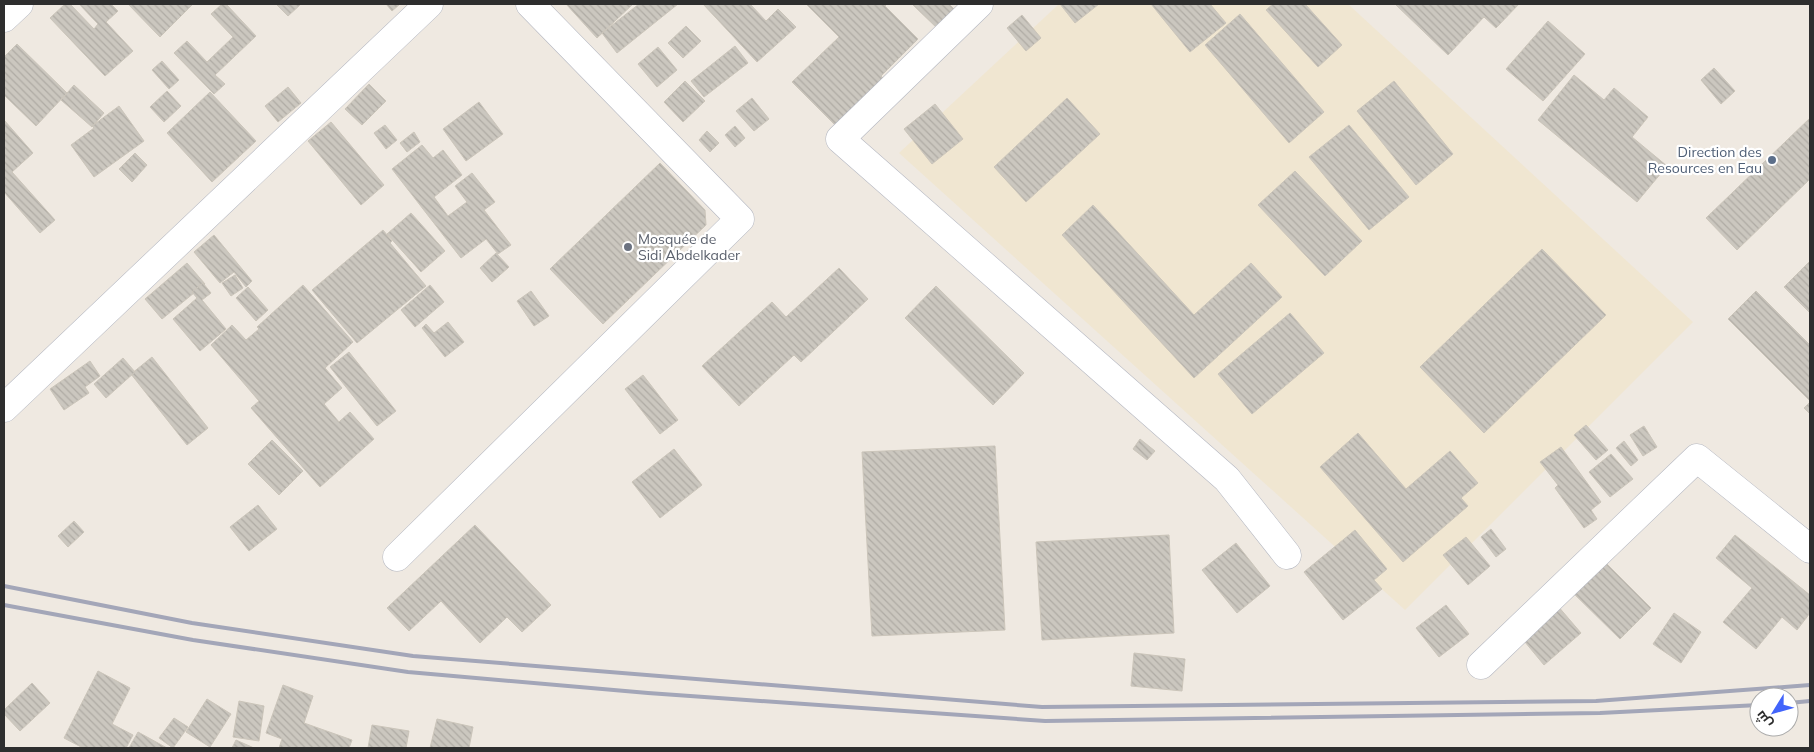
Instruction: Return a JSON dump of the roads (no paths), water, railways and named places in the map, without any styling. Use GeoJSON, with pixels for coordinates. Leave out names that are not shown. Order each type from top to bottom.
{"type":"FeatureCollection","features":[{"type":"Feature","properties":{"kind":"street"},"geometry":{"type":"LineString","coordinates":[[4,18],[18,4]]}},
{"type":"Feature","properties":{"kind":"street"},"geometry":{"type":"LineString","coordinates":[[4,408],[429,4]]}},
{"type":"Feature","properties":{"kind":"street"},"geometry":{"type":"LineString","coordinates":[[397,557],[740,220],[530,4]]}},
{"type":"Feature","properties":{"kind":"street"},"geometry":{"type":"LineString","coordinates":[[979,4],[840,139],[1227,479],[1287,555]]}},
{"type":"Feature","properties":{"kind":"street"},"geometry":{"type":"LineString","coordinates":[[1481,665],[1697,458],[1810,549]]}},
{"type":"Feature","properties":{"kind":"railway"},"geometry":{"type":"LineString","coordinates":[[4,586],[192,623],[413,656],[1042,707],[1596,701],[1810,685]]}},
{"type":"Feature","properties":{"kind":"railway"},"geometry":{"type":"LineString","coordinates":[[4,605],[193,640],[408,672],[648,693],[1045,721],[1600,713],[1749,706]]}},
{"type":"Feature","properties":{"kind":"railway"},"geometry":{"type":"LineString","coordinates":[[1799,702],[1810,701]]}},
{"type":"Feature","properties":{"kind":"place","name":"Direction des Resources en Eau"},"geometry":{"type":"Point","coordinates":[1772,160]}},
{"type":"Feature","properties":{"kind":"place","name":"Mosquée de Sidi Abdelkader"},"geometry":{"type":"Point","coordinates":[628,247]}}]}
